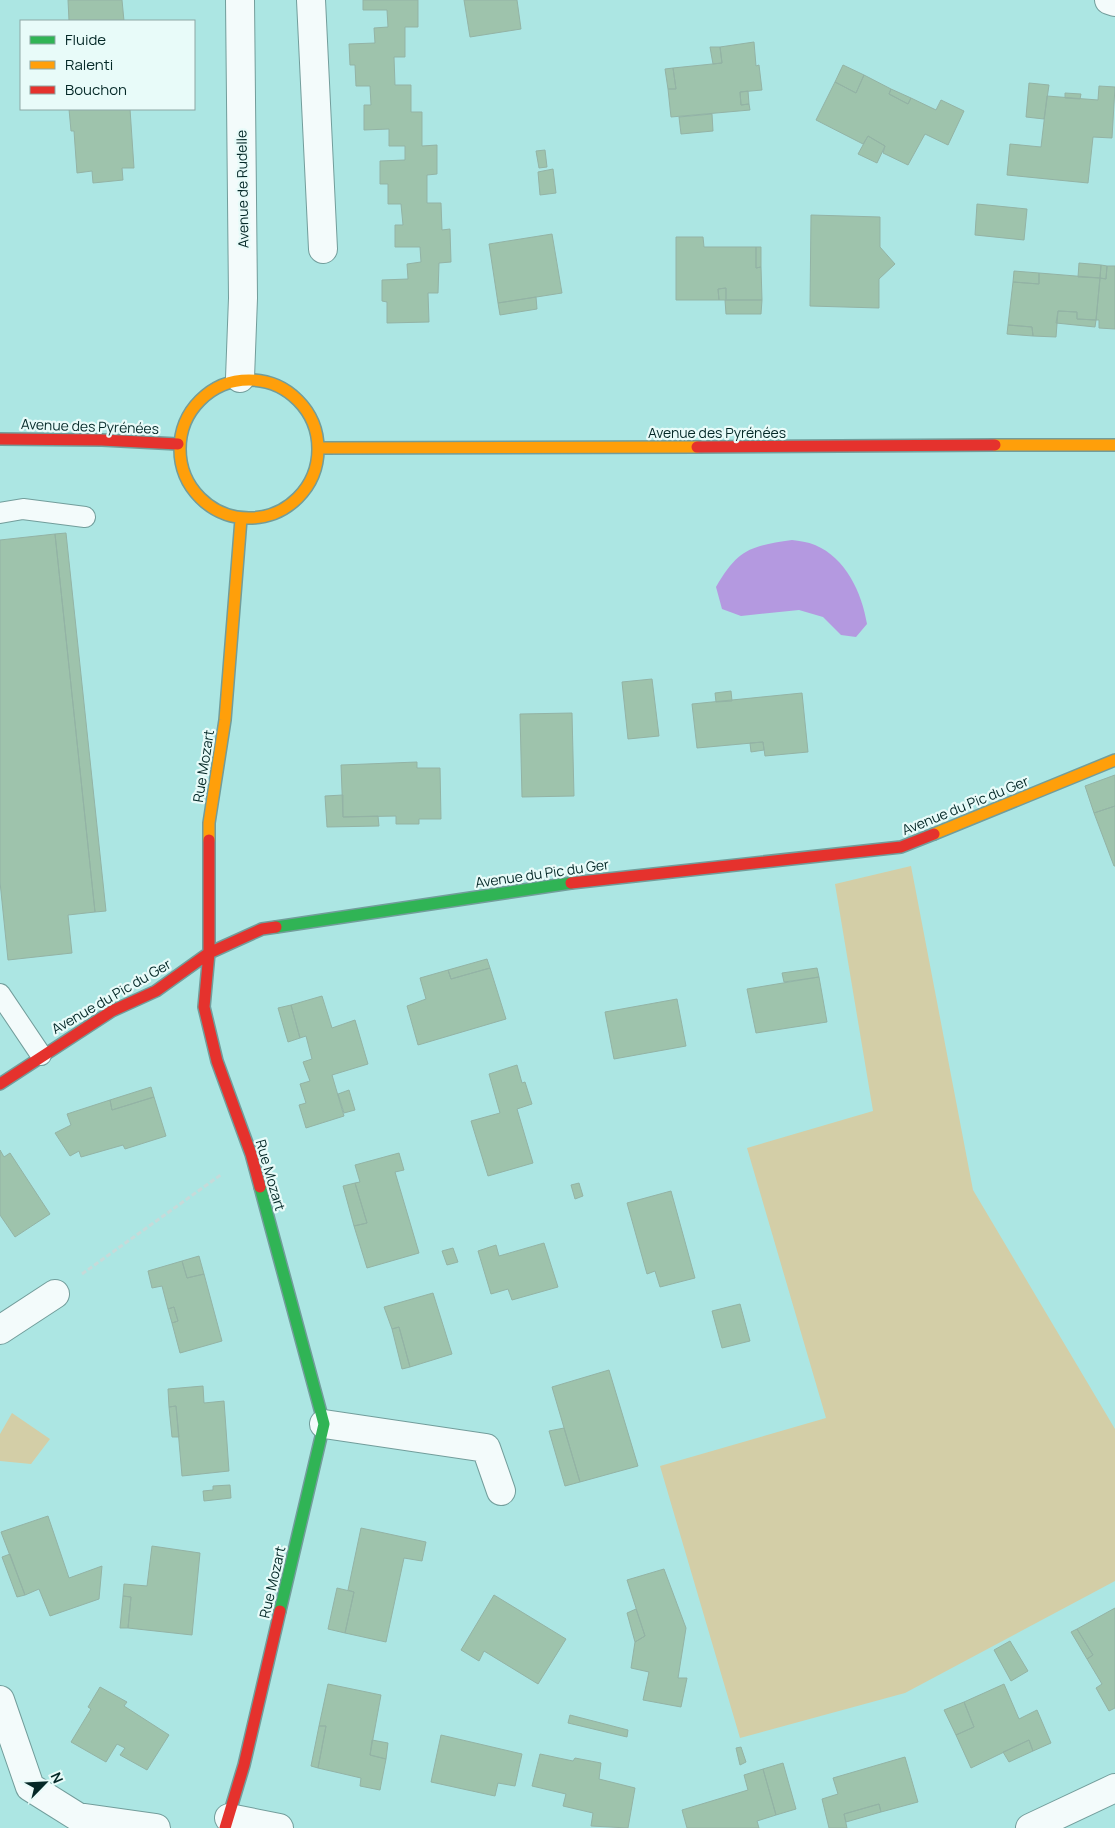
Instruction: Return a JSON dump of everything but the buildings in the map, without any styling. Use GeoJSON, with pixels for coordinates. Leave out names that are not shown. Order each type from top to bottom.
{"type":"FeatureCollection","features":[{"type":"Feature","properties":{"kind":"street","name":"Avenue de Rudelle"},"geometry":{"type":"LineString","coordinates":[[240,0],[244,298],[240,378]]}},
{"type":"Feature","properties":{"kind":"street"},"geometry":{"type":"LineString","coordinates":[[312,0],[323,249]]}},
{"type":"Feature","properties":{"kind":"street"},"geometry":{"type":"LineString","coordinates":[[1109,0],[1115,2]]}},
{"type":"Feature","properties":{"kind":"street"},"geometry":{"type":"LineString","coordinates":[[240,378],[279,384],[308,410],[320,448],[309,486],[280,512],[241,518],[208,506],[186,479],[178,444],[197,400],[240,378]]}},
{"type":"Feature","properties":{"kind":"street","name":"Avenue des Pyrénées"},"geometry":{"type":"LineString","coordinates":[[0,439],[102,440],[178,444]]}},
{"type":"Feature","properties":{"kind":"street","name":"Avenue des Pyrénées"},"geometry":{"type":"LineString","coordinates":[[320,448],[1115,445]]}},
{"type":"Feature","properties":{"kind":"street","name":"Rue Mozart"},"geometry":{"type":"LineString","coordinates":[[227,1823],[244,1765],[324,1424],[251,1154],[216,1061],[204,1007],[209,953],[209,822],[225,720],[241,518]]}},
{"type":"Feature","properties":{"kind":"street","name":"Avenue du Pic du Ger"},"geometry":{"type":"LineString","coordinates":[[0,1084],[41,1055],[112,1011],[156,991],[209,953],[262,929],[548,886],[901,847],[1115,760]]}},
{"type":"Feature","properties":{"kind":"street"},"geometry":{"type":"LineString","coordinates":[[0,1330],[55,1294]]}},
{"type":"Feature","properties":{"kind":"street"},"geometry":{"type":"LineString","coordinates":[[324,1424],[486,1448],[501,1491]]}},
{"type":"Feature","properties":{"kind":"street"},"geometry":{"type":"LineString","coordinates":[[0,1700],[30,1787],[78,1817],[156,1828]]}},
{"type":"Feature","properties":{"kind":"street"},"geometry":{"type":"LineString","coordinates":[[1030,1828],[1061,1822],[1115,1788]]}},
{"type":"Feature","properties":{"kind":"street"},"geometry":{"type":"LineString","coordinates":[[227,1823],[279,1828]]}},
{"type":"Feature","properties":{"kind":"lane"},"geometry":{"type":"LineString","coordinates":[[0,513],[23,509],[84,517]]}},
{"type":"Feature","properties":{"kind":"lane"},"geometry":{"type":"LineString","coordinates":[[0,994],[41,1055]]}},
{"type":"Feature","properties":{"kind":"path"},"geometry":{"type":"LineString","coordinates":[[55,1294],[251,1154]]}},
{"type":"Feature","properties":{"kind":"shaded area"},"geometry":{"type":"Polygon","coordinates":[[[792,540],[812,544],[826,551],[836,558],[851,578],[861,600],[867,624],[856,637],[841,635],[823,617],[799,610],[741,616],[722,609],[716,587],[731,564],[755,547],[792,540]]]}},
{"type":"Feature","properties":{"kind":"shaded area"},"geometry":{"type":"Polygon","coordinates":[[[911,866],[973,1190],[1115,1429],[1115,1581],[905,1693],[740,1738],[660,1466],[826,1418],[747,1148],[873,1111],[835,884],[911,866]]]}},
{"type":"Feature","properties":{"kind":"shaded area"},"geometry":{"type":"Polygon","coordinates":[[[12,1413],[50,1439],[31,1464],[0,1461],[0,1434],[12,1413]]]}},
{"type":"Feature","properties":{"kind":"traffic: fast"},"geometry":{"type":"LineString","coordinates":[[276,927],[571,883]]}},
{"type":"Feature","properties":{"kind":"traffic: fast"},"geometry":{"type":"LineString","coordinates":[[260,1187],[324,1424],[280,1611]]}},
{"type":"Feature","properties":{"kind":"traffic: slow"},"geometry":{"type":"LineString","coordinates":[[249,380],[275,385],[298,400],[313,423],[318,449],[313,475],[298,498],[275,513],[249,518],[223,513],[200,498],[185,475],[180,449],[185,423],[200,400],[223,385],[249,380]]}},
{"type":"Feature","properties":{"kind":"traffic: slow"},"geometry":{"type":"LineString","coordinates":[[995,445],[1115,445]]}},
{"type":"Feature","properties":{"kind":"traffic: slow"},"geometry":{"type":"LineString","coordinates":[[320,448],[697,447]]}},
{"type":"Feature","properties":{"kind":"traffic: slow"},"geometry":{"type":"LineString","coordinates":[[209,840],[209,823],[225,720],[241,519]]}},
{"type":"Feature","properties":{"kind":"traffic: slow"},"geometry":{"type":"LineString","coordinates":[[934,834],[1115,760]]}},
{"type":"Feature","properties":{"kind":"traffic: jam"},"geometry":{"type":"LineString","coordinates":[[0,439],[102,440],[178,444]]}},
{"type":"Feature","properties":{"kind":"traffic: jam"},"geometry":{"type":"LineString","coordinates":[[697,447],[995,445]]}},
{"type":"Feature","properties":{"kind":"traffic: jam"},"geometry":{"type":"LineString","coordinates":[[571,883],[901,847],[934,834]]}},
{"type":"Feature","properties":{"kind":"traffic: jam"},"geometry":{"type":"LineString","coordinates":[[209,840],[209,953],[204,1007],[217,1061],[251,1154],[260,1187]]}},
{"type":"Feature","properties":{"kind":"traffic: jam"},"geometry":{"type":"LineString","coordinates":[[0,1084],[112,1011],[156,991],[209,953],[262,929],[276,927]]}},
{"type":"Feature","properties":{"kind":"traffic: jam"},"geometry":{"type":"LineString","coordinates":[[225,1828],[244,1765],[280,1611]]}}]}
